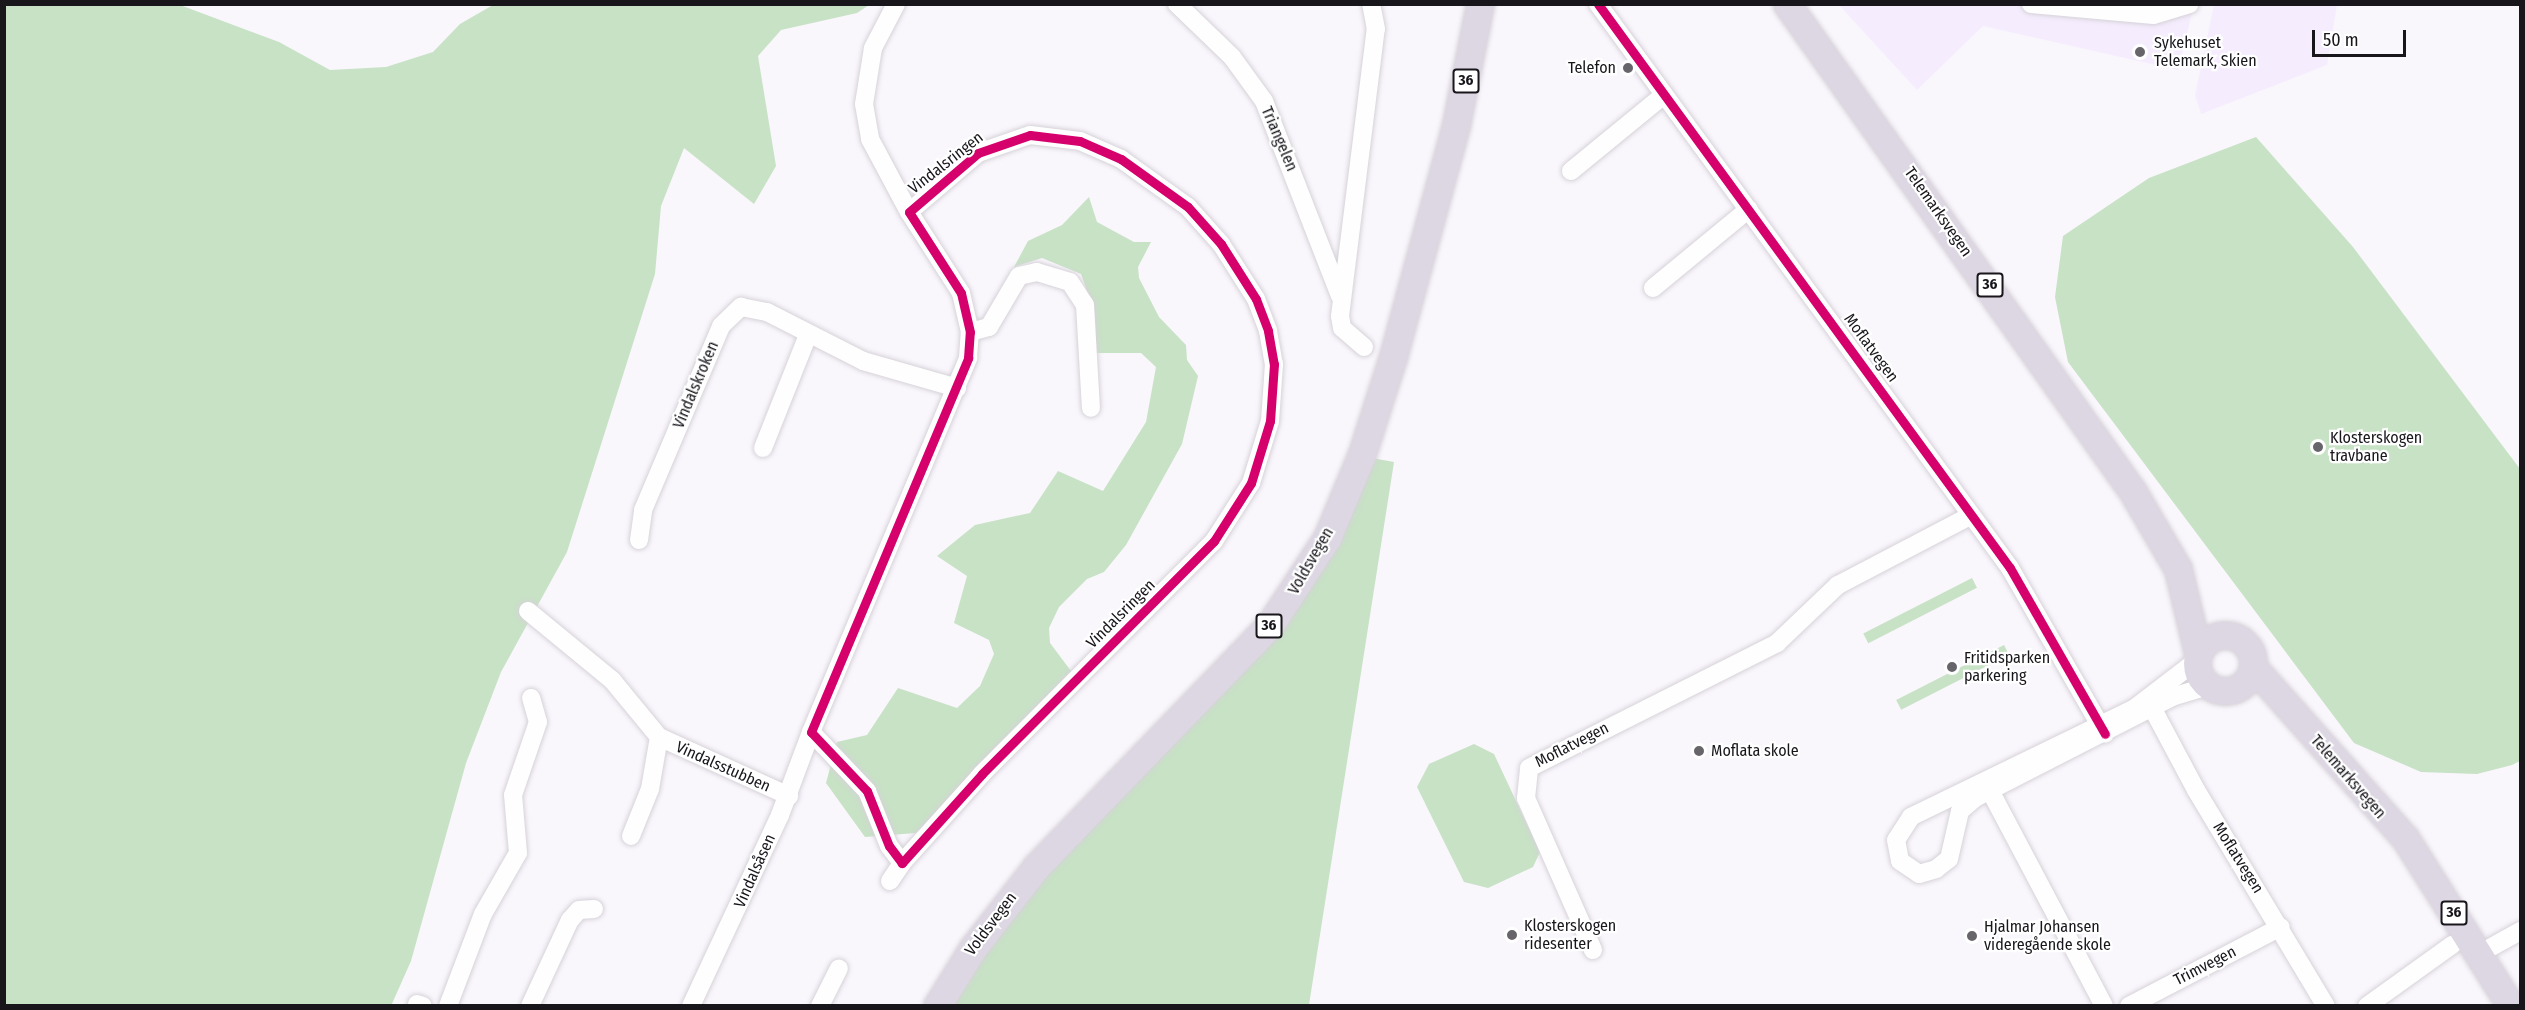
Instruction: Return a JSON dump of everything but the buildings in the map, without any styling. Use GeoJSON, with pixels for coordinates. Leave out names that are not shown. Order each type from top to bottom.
{"type":"FeatureCollection","features":[{"type":"Feature","properties":{"kind":"highway","name":"Voldsvegen"},"geometry":{"type":"LineString","coordinates":[[937,1005],[983,934],[1036,867],[1265,631],[1327,538],[1362,454],[1393,357],[1456,125],[1480,4]]}},
{"type":"Feature","properties":{"kind":"highway","name":"Telemarksvegen"},"geometry":{"type":"LineString","coordinates":[[1787,4],[2094,432],[2180,575],[2224,634],[2244,642],[2253,667],[2304,729],[2391,826],[2427,872],[2511,1005]]}},
{"type":"Feature","properties":{"kind":"highway","name":"Telemarksvegen"},"geometry":{"type":"LineString","coordinates":[[2180,575],[2197,657],[2220,688],[2304,729]]}},
{"type":"Feature","properties":{"kind":"highway"},"geometry":{"type":"LineString","coordinates":[[2197,657],[2211,638],[2224,634]]}},
{"type":"Feature","properties":{"kind":"highway"},"geometry":{"type":"LineString","coordinates":[[2220,688],[2246,682],[2253,667]]}},
{"type":"Feature","properties":{"kind":"highway","name":"Telemarksvegen"},"geometry":{"type":"LineString","coordinates":[[2391,826],[2492,1005]]}},
{"type":"Feature","properties":{"kind":"street"},"geometry":{"type":"LineString","coordinates":[[896,4],[870,57],[864,104],[874,148],[909,212]]}},
{"type":"Feature","properties":{"kind":"street","name":"Triangelen"},"geometry":{"type":"LineString","coordinates":[[1177,4],[1239,66],[1264,101],[1341,298]]}},
{"type":"Feature","properties":{"kind":"street","name":"Triangelen"},"geometry":{"type":"LineString","coordinates":[[1364,347],[1342,328],[1341,298],[1376,30],[1371,4]]}},
{"type":"Feature","properties":{"kind":"street","name":"Moflatvegen"},"geometry":{"type":"LineString","coordinates":[[1598,4],[2010,568],[2102,728]]}},
{"type":"Feature","properties":{"kind":"street"},"geometry":{"type":"LineString","coordinates":[[2031,4],[2154,15],[2189,4]]}},
{"type":"Feature","properties":{"kind":"street"},"geometry":{"type":"LineString","coordinates":[[1571,171],[1664,95]]}},
{"type":"Feature","properties":{"kind":"street","name":"Vindalsringen"},"geometry":{"type":"LineString","coordinates":[[811,732],[957,388],[970,333],[954,278],[909,212],[995,143],[1049,135],[1104,151],[1163,187],[1221,244],[1263,314],[1274,372],[1263,451],[1231,519],[902,862],[890,881]]}},
{"type":"Feature","properties":{"kind":"street"},"geometry":{"type":"LineString","coordinates":[[1653,288],[1749,209]]}},
{"type":"Feature","properties":{"kind":"street"},"geometry":{"type":"LineString","coordinates":[[970,333],[989,327],[1018,276],[1037,272],[1070,282],[1085,305],[1091,408]]}},
{"type":"Feature","properties":{"kind":"street","name":"Vindalskroken"},"geometry":{"type":"LineString","coordinates":[[639,540],[651,491],[725,320],[741,307],[753,307],[863,361],[957,388]]}},
{"type":"Feature","properties":{"kind":"street"},"geometry":{"type":"LineString","coordinates":[[763,448],[808,335]]}},
{"type":"Feature","properties":{"kind":"street","name":"Moflatvegen"},"geometry":{"type":"LineString","coordinates":[[1593,950],[1526,798],[1529,768],[1777,643],[1838,585],[1970,516]]}},
{"type":"Feature","properties":{"kind":"street","name":"Vindalsstubben"},"geometry":{"type":"LineString","coordinates":[[528,611],[608,676],[659,737],[789,796]]}},
{"type":"Feature","properties":{"kind":"street"},"geometry":{"type":"LineString","coordinates":[[2151,705],[2197,657]]}},
{"type":"Feature","properties":{"kind":"street"},"geometry":{"type":"LineString","coordinates":[[1988,787],[1960,811],[1945,864],[1924,874],[1904,866],[1896,847],[1904,824],[1988,787],[2151,705],[2220,688]]}},
{"type":"Feature","properties":{"kind":"street"},"geometry":{"type":"LineString","coordinates":[[448,1005],[483,914],[518,853],[513,795],[538,722],[531,698]]}},
{"type":"Feature","properties":{"kind":"street","name":"Moflatvegen"},"geometry":{"type":"LineString","coordinates":[[2151,705],[2196,790],[2281,927],[2326,1005]]}},
{"type":"Feature","properties":{"kind":"street"},"geometry":{"type":"LineString","coordinates":[[811,732],[867,791],[889,846],[902,862]]}},
{"type":"Feature","properties":{"kind":"street","name":"Vindalsåsen"},"geometry":{"type":"LineString","coordinates":[[691,1005],[789,796],[811,732]]}},
{"type":"Feature","properties":{"kind":"street","name":"Vindalsstubben"},"geometry":{"type":"LineString","coordinates":[[631,836],[648,794],[659,737]]}},
{"type":"Feature","properties":{"kind":"street"},"geometry":{"type":"LineString","coordinates":[[1988,787],[2104,1005]]}},
{"type":"Feature","properties":{"kind":"street"},"geometry":{"type":"LineString","coordinates":[[530,1005],[570,920],[579,910],[594,909]]}},
{"type":"Feature","properties":{"kind":"street","name":"Trimvegen"},"geometry":{"type":"LineString","coordinates":[[2130,1005],[2281,927]]}},
{"type":"Feature","properties":{"kind":"street"},"geometry":{"type":"LineString","coordinates":[[2486,950],[2520,931]]}},
{"type":"Feature","properties":{"kind":"street"},"geometry":{"type":"LineString","coordinates":[[2367,1005],[2452,945]]}},
{"type":"Feature","properties":{"kind":"street"},"geometry":{"type":"LineString","coordinates":[[820,1005],[839,968]]}},
{"type":"Feature","properties":{"kind":"shaded area","name":"Sykehuset Telemark, Skien"},"geometry":{"type":"Polygon","coordinates":[[[1839,5],[2194,5],[2178,70],[1983,26],[1917,90],[1839,5]]]}},
{"type":"Feature","properties":{"kind":"shaded area"},"geometry":{"type":"Polygon","coordinates":[[[2214,5],[2337,5],[2327,65],[2201,114],[2195,95],[2214,5]]]}},
{"type":"Feature","properties":{"kind":"green space"},"geometry":{"type":"Polygon","coordinates":[[[5,5],[180,5],[279,42],[330,70],[386,67],[433,52],[460,24],[493,5],[869,5],[857,13],[781,30],[758,56],[776,166],[754,204],[684,148],[661,206],[655,274],[567,552],[501,672],[466,763],[411,961],[391,1006],[5,1006],[5,5]]]}},
{"type":"Feature","properties":{"kind":"green space","name":"Klosterskogen travbane"},"geometry":{"type":"Polygon","coordinates":[[[2256,137],[2353,247],[2520,469],[2520,761],[2512,765],[2477,774],[2421,772],[2354,743],[2068,362],[2055,297],[2063,236],[2149,178],[2256,137]]]}},
{"type":"Feature","properties":{"kind":"green space"},"geometry":{"type":"Polygon","coordinates":[[[1089,197],[1097,222],[1134,242],[1151,242],[1138,267],[1139,278],[1159,317],[1186,345],[1187,360],[1198,376],[1182,444],[1126,545],[1104,572],[1087,579],[1059,607],[1049,628],[1050,643],[1071,671],[916,833],[865,837],[826,783],[837,742],[867,735],[898,688],[957,708],[980,686],[994,654],[989,640],[954,623],[967,576],[937,556],[975,525],[1030,513],[1058,471],[1103,491],[1146,422],[1156,367],[1141,353],[1096,353],[1095,314],[1081,274],[1042,258],[1014,267],[1028,241],[1062,225],[1089,197]]]}},
{"type":"Feature","properties":{"kind":"green space"},"geometry":{"type":"Polygon","coordinates":[[[1355,455],[1394,462],[1309,1005],[926,1006],[1282,597],[1355,455]]]}},
{"type":"Feature","properties":{"kind":"green space"},"geometry":{"type":"Polygon","coordinates":[[[1972,578],[1977,588],[1868,643],[1863,633],[1972,578]]]}},
{"type":"Feature","properties":{"kind":"green space"},"geometry":{"type":"Polygon","coordinates":[[[2004,645],[2009,655],[1901,710],[1896,700],[2004,645]]]}},
{"type":"Feature","properties":{"kind":"green space"},"geometry":{"type":"Polygon","coordinates":[[[1474,744],[1494,754],[1540,852],[1533,867],[1488,888],[1464,882],[1417,787],[1429,764],[1474,744]]]}},
{"type":"Feature","properties":{"kind":"cycle path"},"geometry":{"type":"LineString","coordinates":[[1598,4],[2010,568],[2105,734]]}},
{"type":"Feature","properties":{"kind":"cycle path"},"geometry":{"type":"LineString","coordinates":[[1030,135],[1080,141],[1121,159],[1188,207],[1221,244],[1256,299],[1268,331],[1274,364],[1270,421],[1251,483],[1214,541],[982,774],[902,863],[889,846],[867,791],[811,732],[968,358],[970,332],[961,293],[909,212],[978,153],[1030,135]]}},
{"type":"Feature","properties":{"kind":"place","name":"Sykehuset Telemark, Skien"},"geometry":{"type":"Point","coordinates":[2140,52]}},
{"type":"Feature","properties":{"kind":"place","name":"Telefon"},"geometry":{"type":"Point","coordinates":[1628,68]}},
{"type":"Feature","properties":{"kind":"place","name":"Klosterskogen travbane"},"geometry":{"type":"Point","coordinates":[2318,447]}},
{"type":"Feature","properties":{"kind":"place","name":"Fritidsparken parkering"},"geometry":{"type":"Point","coordinates":[1952,667]}},
{"type":"Feature","properties":{"kind":"place","name":"Moflata skole"},"geometry":{"type":"Point","coordinates":[1699,751]}},
{"type":"Feature","properties":{"kind":"place","name":"Klosterskogen ridesenter"},"geometry":{"type":"Point","coordinates":[1512,935]}},
{"type":"Feature","properties":{"kind":"place","name":"Hjalmar Johansen videregående skole"},"geometry":{"type":"Point","coordinates":[1972,936]}}]}
